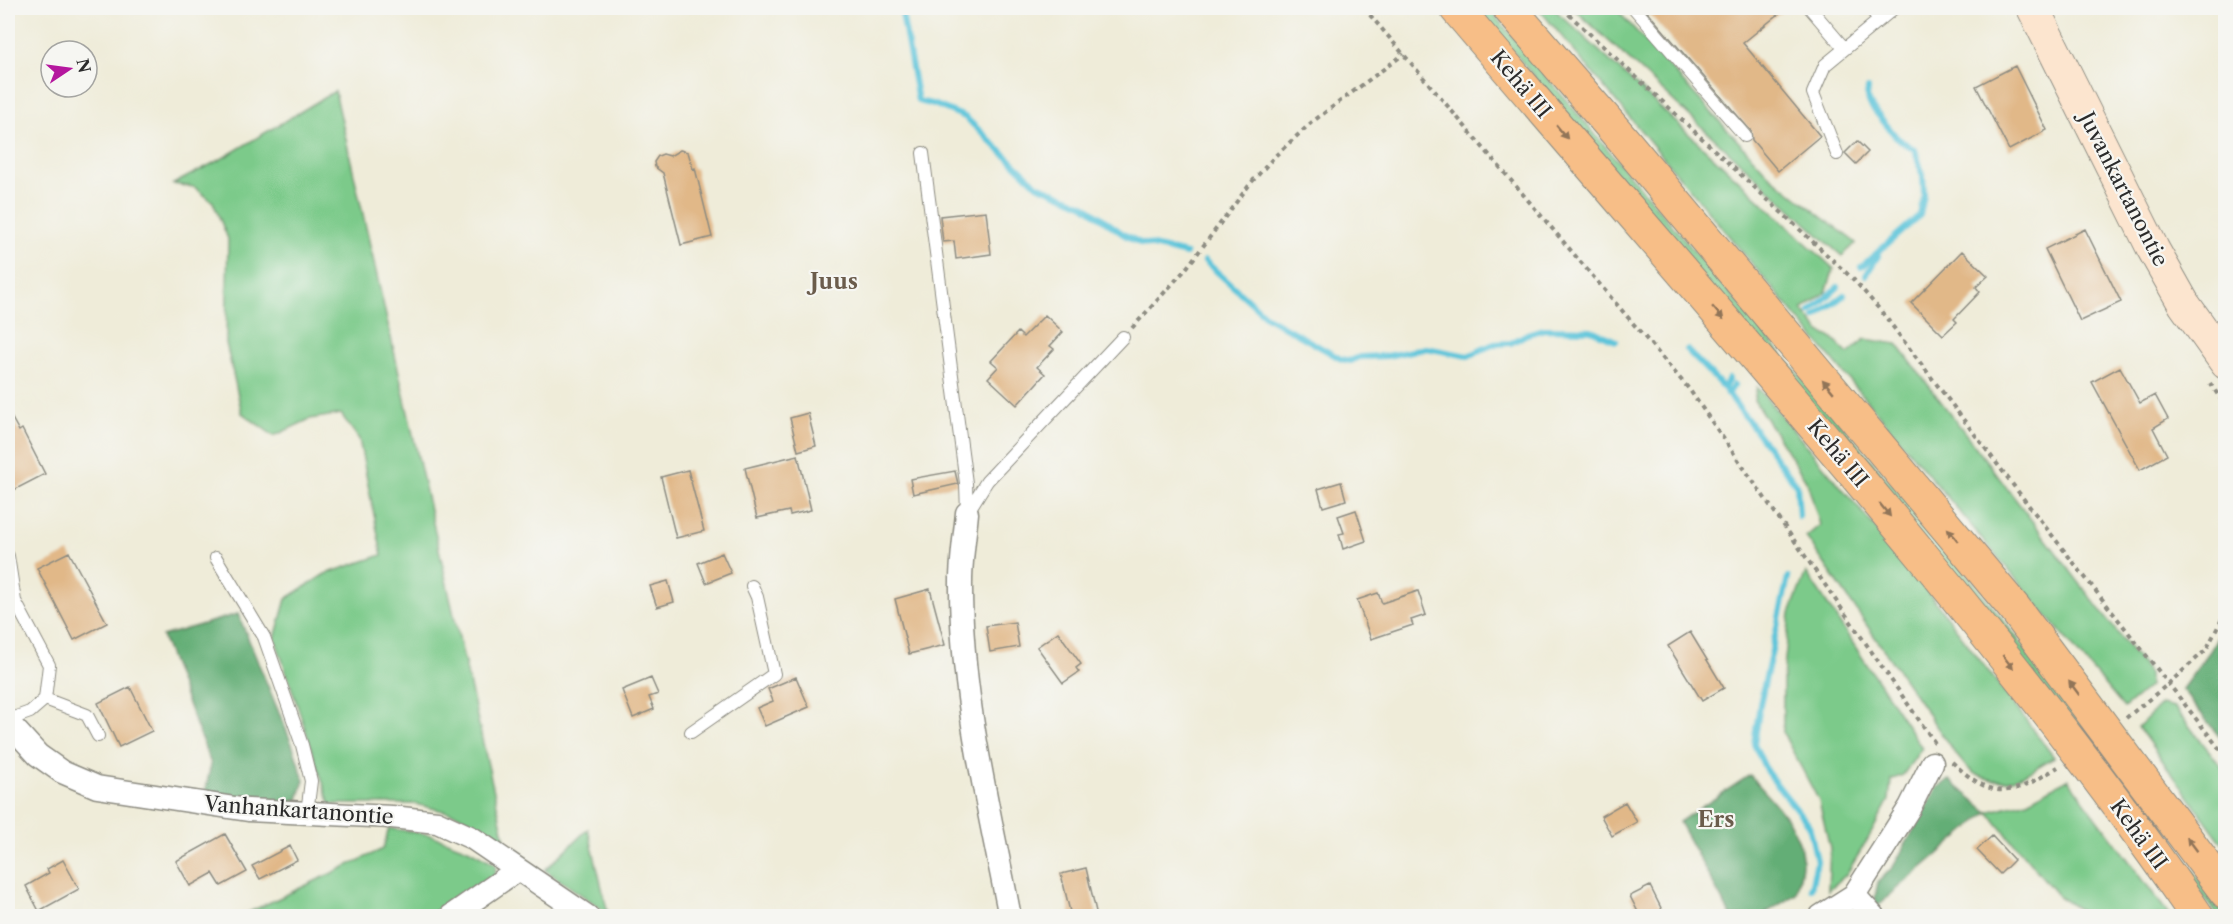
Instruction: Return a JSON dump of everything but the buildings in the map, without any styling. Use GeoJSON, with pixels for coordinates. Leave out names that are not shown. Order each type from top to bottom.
{"type":"FeatureCollection","features":[{"type":"Feature","properties":{"kind":"highway","name":"Kehä III"},"geometry":{"type":"LineString","coordinates":[[1456,8],[1838,452],[2087,763],[2197,916]]}},
{"type":"Feature","properties":{"kind":"highway","name":"Kehä III"},"geometry":{"type":"LineString","coordinates":[[1509,8],[1624,141],[2015,609],[2226,892]]}},
{"type":"Feature","properties":{"kind":"main road","name":"Juvankartanontie"},"geometry":{"type":"LineString","coordinates":[[2033,8],[2153,249],[2184,304],[2226,363]]}},
{"type":"Feature","properties":{"kind":"street"},"geometry":{"type":"LineString","coordinates":[[968,513],[961,578],[965,669],[1008,916]]}},
{"type":"Feature","properties":{"kind":"street","name":"Vanhankartanontie"},"geometry":{"type":"LineString","coordinates":[[8,721],[38,754],[62,772],[96,787],[248,810],[392,817],[437,822],[471,838],[587,916]]}},
{"type":"Feature","properties":{"kind":"street"},"geometry":{"type":"LineString","coordinates":[[1821,916],[1854,895],[1940,757]]}},
{"type":"Feature","properties":{"kind":"street"},"geometry":{"type":"LineString","coordinates":[[451,916],[517,870]]}},
{"type":"Feature","properties":{"kind":"street"},"geometry":{"type":"LineString","coordinates":[[1854,895],[1873,916]]}},
{"type":"Feature","properties":{"kind":"lane"},"geometry":{"type":"LineString","coordinates":[[1634,8],[1745,136]]}},
{"type":"Feature","properties":{"kind":"lane"},"geometry":{"type":"LineString","coordinates":[[1810,8],[1844,48]]}},
{"type":"Feature","properties":{"kind":"lane"},"geometry":{"type":"LineString","coordinates":[[1870,8],[1879,20]]}},
{"type":"Feature","properties":{"kind":"lane"},"geometry":{"type":"LineString","coordinates":[[1837,154],[1813,93],[1825,65],[1894,8]]}},
{"type":"Feature","properties":{"kind":"lane"},"geometry":{"type":"LineString","coordinates":[[923,153],[968,513]]}},
{"type":"Feature","properties":{"kind":"lane"},"geometry":{"type":"LineString","coordinates":[[968,513],[987,481],[1123,337]]}},
{"type":"Feature","properties":{"kind":"lane"},"geometry":{"type":"LineString","coordinates":[[8,556],[15,601],[49,665],[45,699],[30,712],[8,721]]}},
{"type":"Feature","properties":{"kind":"lane"},"geometry":{"type":"LineString","coordinates":[[216,558],[264,637],[302,745],[311,781],[307,813]]}},
{"type":"Feature","properties":{"kind":"lane"},"geometry":{"type":"LineString","coordinates":[[690,732],[774,674],[757,597],[752,586]]}},
{"type":"Feature","properties":{"kind":"lane"},"geometry":{"type":"LineString","coordinates":[[8,613],[15,601]]}},
{"type":"Feature","properties":{"kind":"lane"},"geometry":{"type":"LineString","coordinates":[[45,699],[87,715],[98,736]]}},
{"type":"Feature","properties":{"kind":"path"},"geometry":{"type":"LineString","coordinates":[[1364,8],[1689,389],[1940,757],[1994,791],[2013,790],[2061,766]]}},
{"type":"Feature","properties":{"kind":"path"},"geometry":{"type":"LineString","coordinates":[[1562,8],[1854,280],[1881,311],[2026,502],[2226,757]]}},
{"type":"Feature","properties":{"kind":"path"},"geometry":{"type":"LineString","coordinates":[[1123,337],[1185,270],[1250,184],[1275,156],[1312,122],[1404,54]]}},
{"type":"Feature","properties":{"kind":"path"},"geometry":{"type":"LineString","coordinates":[[2125,718],[2206,650],[2226,611]]}},
{"type":"Feature","properties":{"kind":"green space"},"geometry":{"type":"Polygon","coordinates":[[[1477,8],[1488,8],[1957,561],[2155,816],[2225,916],[2217,916],[2147,817],[1477,8]]]}},
{"type":"Feature","properties":{"kind":"green space"},"geometry":{"type":"Polygon","coordinates":[[[1538,8],[1553,8],[1834,269],[1826,292],[1802,310],[1820,332],[1832,338],[1848,354],[1865,339],[1897,344],[2149,674],[2149,687],[2124,708],[1538,8]]]}},
{"type":"Feature","properties":{"kind":"green space"},"geometry":{"type":"Polygon","coordinates":[[[1573,8],[1615,8],[1771,177],[1856,243],[1842,256],[1573,8]]]}},
{"type":"Feature","properties":{"kind":"green space"},"geometry":{"type":"Polygon","coordinates":[[[335,91],[505,840],[456,814],[415,804],[330,804],[275,638],[286,599],[325,574],[382,555],[359,439],[341,414],[310,419],[274,436],[242,413],[226,343],[228,239],[213,202],[194,187],[173,184],[223,158],[335,91]]]}},
{"type":"Feature","properties":{"kind":"green space"},"geometry":{"type":"Polygon","coordinates":[[[1757,387],[1911,570],[2054,757],[2035,769],[2008,780],[1988,779],[1977,775],[1964,765],[1806,537],[1820,525],[1807,482],[1754,400],[1757,387]]]}},
{"type":"Feature","properties":{"kind":"green space"},"geometry":{"type":"Polygon","coordinates":[[[1806,572],[1922,748],[1903,775],[1891,780],[1889,800],[1868,839],[1846,875],[1828,890],[1830,848],[1819,801],[1783,733],[1783,678],[1790,613],[1806,572]]]}},
{"type":"Feature","properties":{"kind":"green space"},"geometry":{"type":"Polygon","coordinates":[[[238,614],[292,744],[304,780],[297,803],[204,798],[211,764],[162,636],[238,614]]]}},
{"type":"Feature","properties":{"kind":"green space"},"geometry":{"type":"Polygon","coordinates":[[[2225,623],[2225,744],[2182,689],[2210,651],[2225,623]]]}},
{"type":"Feature","properties":{"kind":"green space"},"geometry":{"type":"Polygon","coordinates":[[[2161,704],[2174,707],[2225,771],[2225,847],[2138,727],[2161,704]]]}},
{"type":"Feature","properties":{"kind":"green space"},"geometry":{"type":"Polygon","coordinates":[[[1750,775],[1790,823],[1796,834],[1802,857],[1801,871],[1796,894],[1761,916],[1731,916],[1679,822],[1750,775]]]}},
{"type":"Feature","properties":{"kind":"green space"},"geometry":{"type":"Polygon","coordinates":[[[2068,779],[2170,916],[2089,916],[2058,896],[1988,812],[2027,801],[2068,779]]]}},
{"type":"Feature","properties":{"kind":"green space"},"geometry":{"type":"Polygon","coordinates":[[[1949,780],[1988,812],[1877,906],[1875,897],[1878,882],[1893,867],[1937,788],[1949,780]]]}},
{"type":"Feature","properties":{"kind":"green space"},"geometry":{"type":"Polygon","coordinates":[[[389,828],[431,835],[468,849],[496,864],[495,876],[446,916],[241,916],[383,849],[389,828]]]}},
{"type":"Feature","properties":{"kind":"green space"},"geometry":{"type":"Polygon","coordinates":[[[588,829],[608,913],[545,870],[588,829]]]}},
{"type":"Feature","properties":{"kind":"waterway"},"geometry":{"type":"LineString","coordinates":[[901,8],[918,101],[936,105],[965,117],[1037,185],[1084,205],[1123,234],[1140,243],[1186,254]]}},
{"type":"Feature","properties":{"kind":"waterway"},"geometry":{"type":"LineString","coordinates":[[1861,267],[1920,215],[1924,195],[1923,176],[1915,150],[1897,138],[1871,106],[1867,97],[1868,89]]}},
{"type":"Feature","properties":{"kind":"waterway"},"geometry":{"type":"LineString","coordinates":[[1866,275],[1878,256]]}},
{"type":"Feature","properties":{"kind":"waterway"},"geometry":{"type":"LineString","coordinates":[[1205,261],[1267,317],[1341,359],[1350,361],[1360,357],[1387,356],[1426,348],[1468,356],[1494,344],[1511,343],[1527,334],[1544,329],[1591,330],[1616,341]]}},
{"type":"Feature","properties":{"kind":"waterway"},"geometry":{"type":"LineString","coordinates":[[1810,312],[1838,287]]}},
{"type":"Feature","properties":{"kind":"waterway"},"geometry":{"type":"LineString","coordinates":[[1815,317],[1844,295]]}},
{"type":"Feature","properties":{"kind":"waterway"},"geometry":{"type":"LineString","coordinates":[[1687,350],[1724,388]]}},
{"type":"Feature","properties":{"kind":"waterway"},"geometry":{"type":"LineString","coordinates":[[1729,379],[1724,388],[1797,486],[1799,516]]}},
{"type":"Feature","properties":{"kind":"waterway"},"geometry":{"type":"LineString","coordinates":[[1728,394],[1734,385]]}},
{"type":"Feature","properties":{"kind":"waterway"},"geometry":{"type":"LineString","coordinates":[[1788,577],[1760,704],[1754,744],[1767,772],[1809,825],[1817,861],[1811,888]]}},
{"type":"Feature","properties":{"kind":"district","name":"Juus"},"geometry":{"type":"Point","coordinates":[834,281]}},
{"type":"Feature","properties":{"kind":"district","name":"Ers"},"geometry":{"type":"Point","coordinates":[1716,819]}}]}
